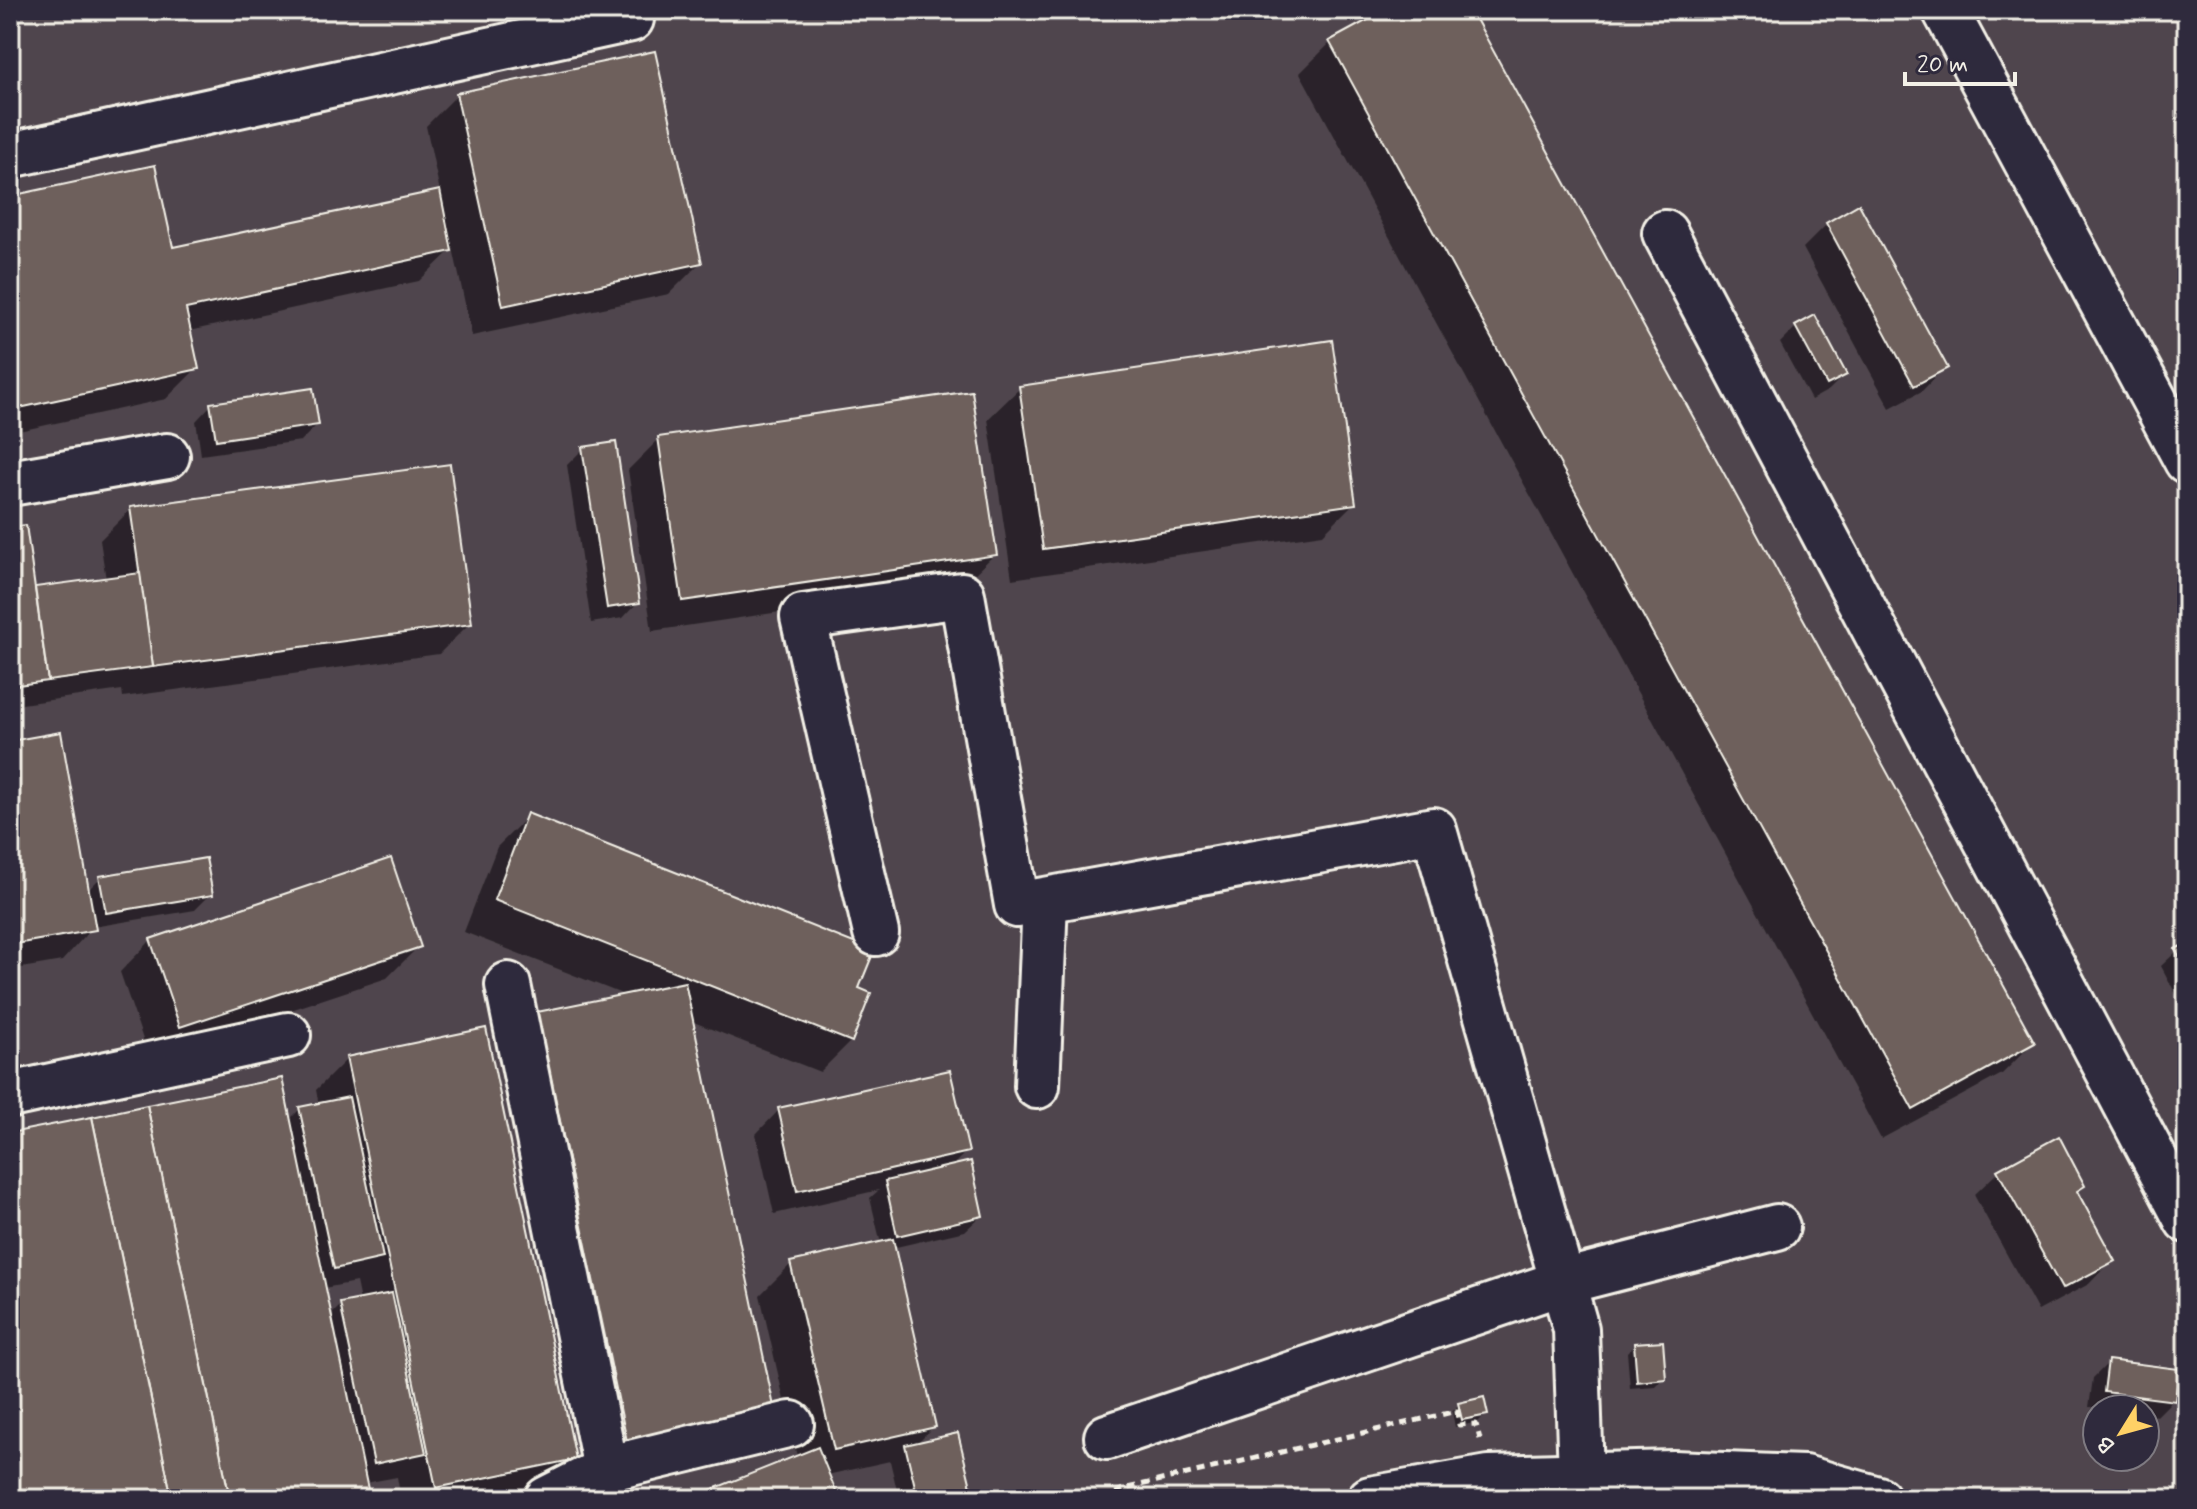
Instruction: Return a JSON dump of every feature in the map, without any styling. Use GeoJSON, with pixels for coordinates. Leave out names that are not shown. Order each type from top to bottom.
{"type":"FeatureCollection","features":[{"type":"Feature","properties":{"kind":"main road"},"geometry":{"type":"LineString","coordinates":[[1945,10],[2187,461]]}},
{"type":"Feature","properties":{"kind":"main road"},"geometry":{"type":"LineString","coordinates":[[10,155],[631,19]]}},
{"type":"Feature","properties":{"kind":"main road"},"geometry":{"type":"LineString","coordinates":[[1665,233],[2187,1220]]}},
{"type":"Feature","properties":{"kind":"main road"},"geometry":{"type":"LineString","coordinates":[[10,483],[167,456]]}},
{"type":"Feature","properties":{"kind":"main road"},"geometry":{"type":"LineString","coordinates":[[876,933],[803,617],[962,595],[1017,905],[1434,830],[1576,1329],[1581,1475]]}},
{"type":"Feature","properties":{"kind":"main road"},"geometry":{"type":"LineString","coordinates":[[1037,1086],[1045,901]]}},
{"type":"Feature","properties":{"kind":"main road"},"geometry":{"type":"LineString","coordinates":[[508,985],[606,1469]]}},
{"type":"Feature","properties":{"kind":"main road"},"geometry":{"type":"LineString","coordinates":[[10,1095],[288,1035]]}},
{"type":"Feature","properties":{"kind":"main road"},"geometry":{"type":"LineString","coordinates":[[1107,1437],[1563,1282],[1777,1227]]}},
{"type":"Feature","properties":{"kind":"main road"},"geometry":{"type":"LineString","coordinates":[[547,1499],[606,1469],[791,1424]]}},
{"type":"Feature","properties":{"kind":"main road"},"geometry":{"type":"LineString","coordinates":[[1370,1499],[1489,1478],[1581,1475],[1674,1486],[1802,1488],[1878,1499]]}},
{"type":"Feature","properties":{"kind":"path"},"geometry":{"type":"LineString","coordinates":[[1103,1499],[1123,1489],[1457,1411],[1459,1425],[1476,1424],[1489,1478]]}},
{"type":"Feature","properties":{"kind":"shaded area"},"geometry":{"type":"Polygon","coordinates":[[[10,10],[2187,10],[2187,1499],[10,1499],[10,10]]]}},
{"type":"Feature","properties":{"kind":"building"},"geometry":{"type":"Polygon","coordinates":[[[1386,10],[1471,10],[2035,1043],[1913,1110],[1329,41],[1386,10]]]}},
{"type":"Feature","properties":{"kind":"building"},"geometry":{"type":"Polygon","coordinates":[[[655,51],[702,263],[503,306],[456,93],[655,51]]]}},
{"type":"Feature","properties":{"kind":"building"},"geometry":{"type":"Polygon","coordinates":[[[155,165],[173,247],[440,190],[452,251],[186,309],[199,369],[10,410],[10,196],[155,165]]]}},
{"type":"Feature","properties":{"kind":"building"},"geometry":{"type":"Polygon","coordinates":[[[1859,204],[1948,368],[1914,386],[1826,223],[1859,204]]]}},
{"type":"Feature","properties":{"kind":"building"},"geometry":{"type":"Polygon","coordinates":[[[1815,315],[1847,375],[1827,385],[1795,326],[1815,315]]]}},
{"type":"Feature","properties":{"kind":"building"},"geometry":{"type":"Polygon","coordinates":[[[1332,340],[1356,504],[1043,549],[1019,386],[1332,340]]]}},
{"type":"Feature","properties":{"kind":"building"},"geometry":{"type":"Polygon","coordinates":[[[313,388],[319,425],[216,440],[210,403],[313,388]]]}},
{"type":"Feature","properties":{"kind":"building"},"geometry":{"type":"Polygon","coordinates":[[[972,391],[997,555],[682,601],[658,437],[972,391]]]}},
{"type":"Feature","properties":{"kind":"building"},"geometry":{"type":"Polygon","coordinates":[[[616,442],[640,603],[607,608],[582,447],[616,442]]]}},
{"type":"Feature","properties":{"kind":"building"},"geometry":{"type":"Polygon","coordinates":[[[450,464],[472,624],[153,667],[130,507],[450,464]]]}},
{"type":"Feature","properties":{"kind":"building"},"geometry":{"type":"Polygon","coordinates":[[[26,525],[48,681],[10,686],[10,527],[26,525]]]}},
{"type":"Feature","properties":{"kind":"building"},"geometry":{"type":"Polygon","coordinates":[[[140,573],[153,667],[48,681],[35,587],[140,573]]]}},
{"type":"Feature","properties":{"kind":"building"},"geometry":{"type":"Polygon","coordinates":[[[61,732],[96,930],[10,945],[10,741],[61,732]]]}},
{"type":"Feature","properties":{"kind":"building"},"geometry":{"type":"Polygon","coordinates":[[[527,813],[874,951],[859,988],[871,993],[852,1042],[494,900],[527,813]]]}},
{"type":"Feature","properties":{"kind":"building"},"geometry":{"type":"Polygon","coordinates":[[[206,858],[213,895],[106,913],[99,876],[206,858]]]}},
{"type":"Feature","properties":{"kind":"building"},"geometry":{"type":"Polygon","coordinates":[[[391,858],[421,947],[180,1027],[150,939],[391,858]]]}},
{"type":"Feature","properties":{"kind":"building"},"geometry":{"type":"Polygon","coordinates":[[[2187,943],[2187,970],[2175,949],[2187,943]]]}},
{"type":"Feature","properties":{"kind":"building"},"geometry":{"type":"Polygon","coordinates":[[[685,982],[777,1421],[629,1451],[537,1012],[685,982]]]}},
{"type":"Feature","properties":{"kind":"building"},"geometry":{"type":"Polygon","coordinates":[[[486,1028],[576,1459],[436,1488],[346,1057],[486,1028]]]}},
{"type":"Feature","properties":{"kind":"building"},"geometry":{"type":"Polygon","coordinates":[[[950,1070],[969,1152],[797,1191],[778,1108],[950,1070]]]}},
{"type":"Feature","properties":{"kind":"building"},"geometry":{"type":"Polygon","coordinates":[[[282,1078],[370,1499],[230,1499],[147,1105],[282,1078]]]}},
{"type":"Feature","properties":{"kind":"building"},"geometry":{"type":"Polygon","coordinates":[[[349,1097],[383,1258],[334,1269],[299,1107],[349,1097]]]}},
{"type":"Feature","properties":{"kind":"building"},"geometry":{"type":"Polygon","coordinates":[[[147,1105],[230,1499],[172,1499],[92,1117],[147,1105]]]}},
{"type":"Feature","properties":{"kind":"building"},"geometry":{"type":"Polygon","coordinates":[[[92,1117],[172,1499],[21,1499],[10,1445],[10,1133],[92,1117]]]}},
{"type":"Feature","properties":{"kind":"building"},"geometry":{"type":"Polygon","coordinates":[[[2059,1136],[2085,1186],[2077,1191],[2115,1261],[2062,1289],[1997,1170],[2059,1136]]]}},
{"type":"Feature","properties":{"kind":"building"},"geometry":{"type":"Polygon","coordinates":[[[971,1161],[983,1216],[897,1236],[885,1181],[971,1161]]]}},
{"type":"Feature","properties":{"kind":"building"},"geometry":{"type":"Polygon","coordinates":[[[893,1239],[936,1427],[834,1450],[790,1262],[893,1239]]]}},
{"type":"Feature","properties":{"kind":"building"},"geometry":{"type":"Polygon","coordinates":[[[392,1293],[426,1453],[374,1464],[340,1303],[392,1293]]]}},
{"type":"Feature","properties":{"kind":"building"},"geometry":{"type":"Polygon","coordinates":[[[1663,1341],[1666,1379],[1637,1382],[1634,1343],[1663,1341]]]}},
{"type":"Feature","properties":{"kind":"building"},"geometry":{"type":"Polygon","coordinates":[[[2108,1360],[2179,1369],[2175,1401],[2161,1399],[2161,1393],[2104,1392],[2108,1360]]]}},
{"type":"Feature","properties":{"kind":"building"},"geometry":{"type":"Polygon","coordinates":[[[1484,1397],[1488,1415],[1462,1420],[1458,1403],[1484,1397]]]}},
{"type":"Feature","properties":{"kind":"building"},"geometry":{"type":"Polygon","coordinates":[[[958,1433],[974,1499],[918,1499],[905,1445],[958,1433]]]}},
{"type":"Feature","properties":{"kind":"building"},"geometry":{"type":"Polygon","coordinates":[[[818,1447],[839,1499],[688,1499],[818,1447]]]}}]}
